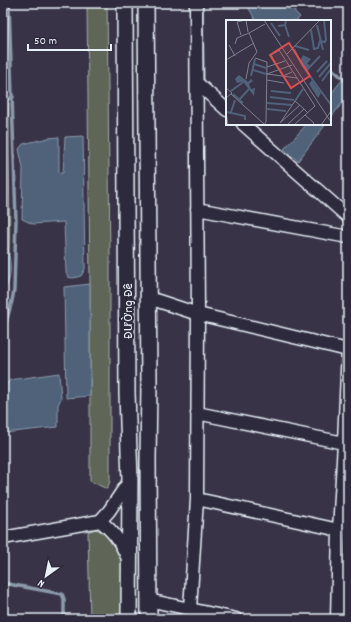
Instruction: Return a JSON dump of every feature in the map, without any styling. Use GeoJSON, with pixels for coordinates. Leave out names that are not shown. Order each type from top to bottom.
{"type":"FeatureCollection","features":[{"type":"Feature","properties":{"kind":"street","name":"Đường Đê"},"geometry":{"type":"LineString","coordinates":[[125,3],[127,393],[130,480],[129,619]]}},
{"type":"Feature","properties":{"kind":"street","name":"Đường Đê"},"geometry":{"type":"LineString","coordinates":[[146,3],[149,298],[149,619]]}},
{"type":"Feature","properties":{"kind":"street"},"geometry":{"type":"LineString","coordinates":[[190,609],[197,499],[198,314],[196,3]]}},
{"type":"Feature","properties":{"kind":"street"},"geometry":{"type":"LineString","coordinates":[[197,83],[226,109]]}},
{"type":"Feature","properties":{"kind":"street"},"geometry":{"type":"LineString","coordinates":[[244,125],[348,217]]}},
{"type":"Feature","properties":{"kind":"street"},"geometry":{"type":"LineString","coordinates":[[197,209],[348,237]]}},
{"type":"Feature","properties":{"kind":"street"},"geometry":{"type":"LineString","coordinates":[[127,393],[149,298],[198,314],[348,350]]}},
{"type":"Feature","properties":{"kind":"street"},"geometry":{"type":"LineString","coordinates":[[338,619],[339,530],[346,444],[348,347]]}},
{"type":"Feature","properties":{"kind":"street"},"geometry":{"type":"LineString","coordinates":[[197,413],[346,444]]}},
{"type":"Feature","properties":{"kind":"street"},"geometry":{"type":"LineString","coordinates":[[3,538],[100,521],[109,511],[130,480]]}},
{"type":"Feature","properties":{"kind":"street"},"geometry":{"type":"LineString","coordinates":[[197,499],[339,530]]}},
{"type":"Feature","properties":{"kind":"street"},"geometry":{"type":"LineString","coordinates":[[100,521],[112,530],[122,545],[129,560]]}},
{"type":"Feature","properties":{"kind":"street"},"geometry":{"type":"LineString","coordinates":[[148,600],[236,619]]}},
{"type":"Feature","properties":{"kind":"green space"},"geometry":{"type":"Polygon","coordinates":[[[87,3],[107,3],[110,256],[110,481],[107,489],[90,481],[90,284],[87,3]]]}},
{"type":"Feature","properties":{"kind":"green space"},"geometry":{"type":"Polygon","coordinates":[[[3,103],[9,103],[9,254],[7,249],[3,247],[3,103]]]}},
{"type":"Feature","properties":{"kind":"green space"},"geometry":{"type":"Polygon","coordinates":[[[95,529],[109,535],[120,551],[123,562],[125,586],[124,619],[90,619],[88,532],[95,529]]]}},
{"type":"Feature","properties":{"kind":"water"},"geometry":{"type":"Polygon","coordinates":[[[246,3],[291,3],[295,12],[300,17],[297,20],[255,20],[246,3]]]}},
{"type":"Feature","properties":{"kind":"water"},"geometry":{"type":"Polygon","coordinates":[[[342,80],[348,86],[348,95],[331,118],[331,94],[342,80]]]}},
{"type":"Feature","properties":{"kind":"water"},"geometry":{"type":"Polygon","coordinates":[[[306,125],[325,125],[298,161],[284,149],[306,125]]]}},
{"type":"Feature","properties":{"kind":"water"},"geometry":{"type":"Polygon","coordinates":[[[83,136],[85,269],[81,276],[73,278],[68,277],[66,272],[64,222],[33,224],[22,219],[23,168],[19,149],[23,144],[59,137],[59,173],[63,173],[65,137],[83,136]]]}},
{"type":"Feature","properties":{"kind":"water"},"geometry":{"type":"Polygon","coordinates":[[[3,247],[7,249],[9,254],[10,277],[3,292],[3,247]]]}},
{"type":"Feature","properties":{"kind":"water"},"geometry":{"type":"Polygon","coordinates":[[[90,284],[90,396],[66,398],[64,287],[90,284]]]}},
{"type":"Feature","properties":{"kind":"water"},"geometry":{"type":"Polygon","coordinates":[[[59,373],[61,398],[58,405],[58,427],[4,433],[8,416],[5,386],[10,380],[59,373]]]}},
{"type":"Feature","properties":{"kind":"waterway"},"geometry":{"type":"LineString","coordinates":[[3,333],[14,290],[16,221],[9,3]]}},
{"type":"Feature","properties":{"kind":"waterway"},"geometry":{"type":"LineString","coordinates":[[202,3],[203,80],[206,84]]}},
{"type":"Feature","properties":{"kind":"waterway"},"geometry":{"type":"LineString","coordinates":[[331,68],[348,83]]}},
{"type":"Feature","properties":{"kind":"waterway"},"geometry":{"type":"LineString","coordinates":[[3,101],[13,97]]}},
{"type":"Feature","properties":{"kind":"waterway"},"geometry":{"type":"LineString","coordinates":[[3,583],[62,594],[64,599],[64,619]]}}]}
